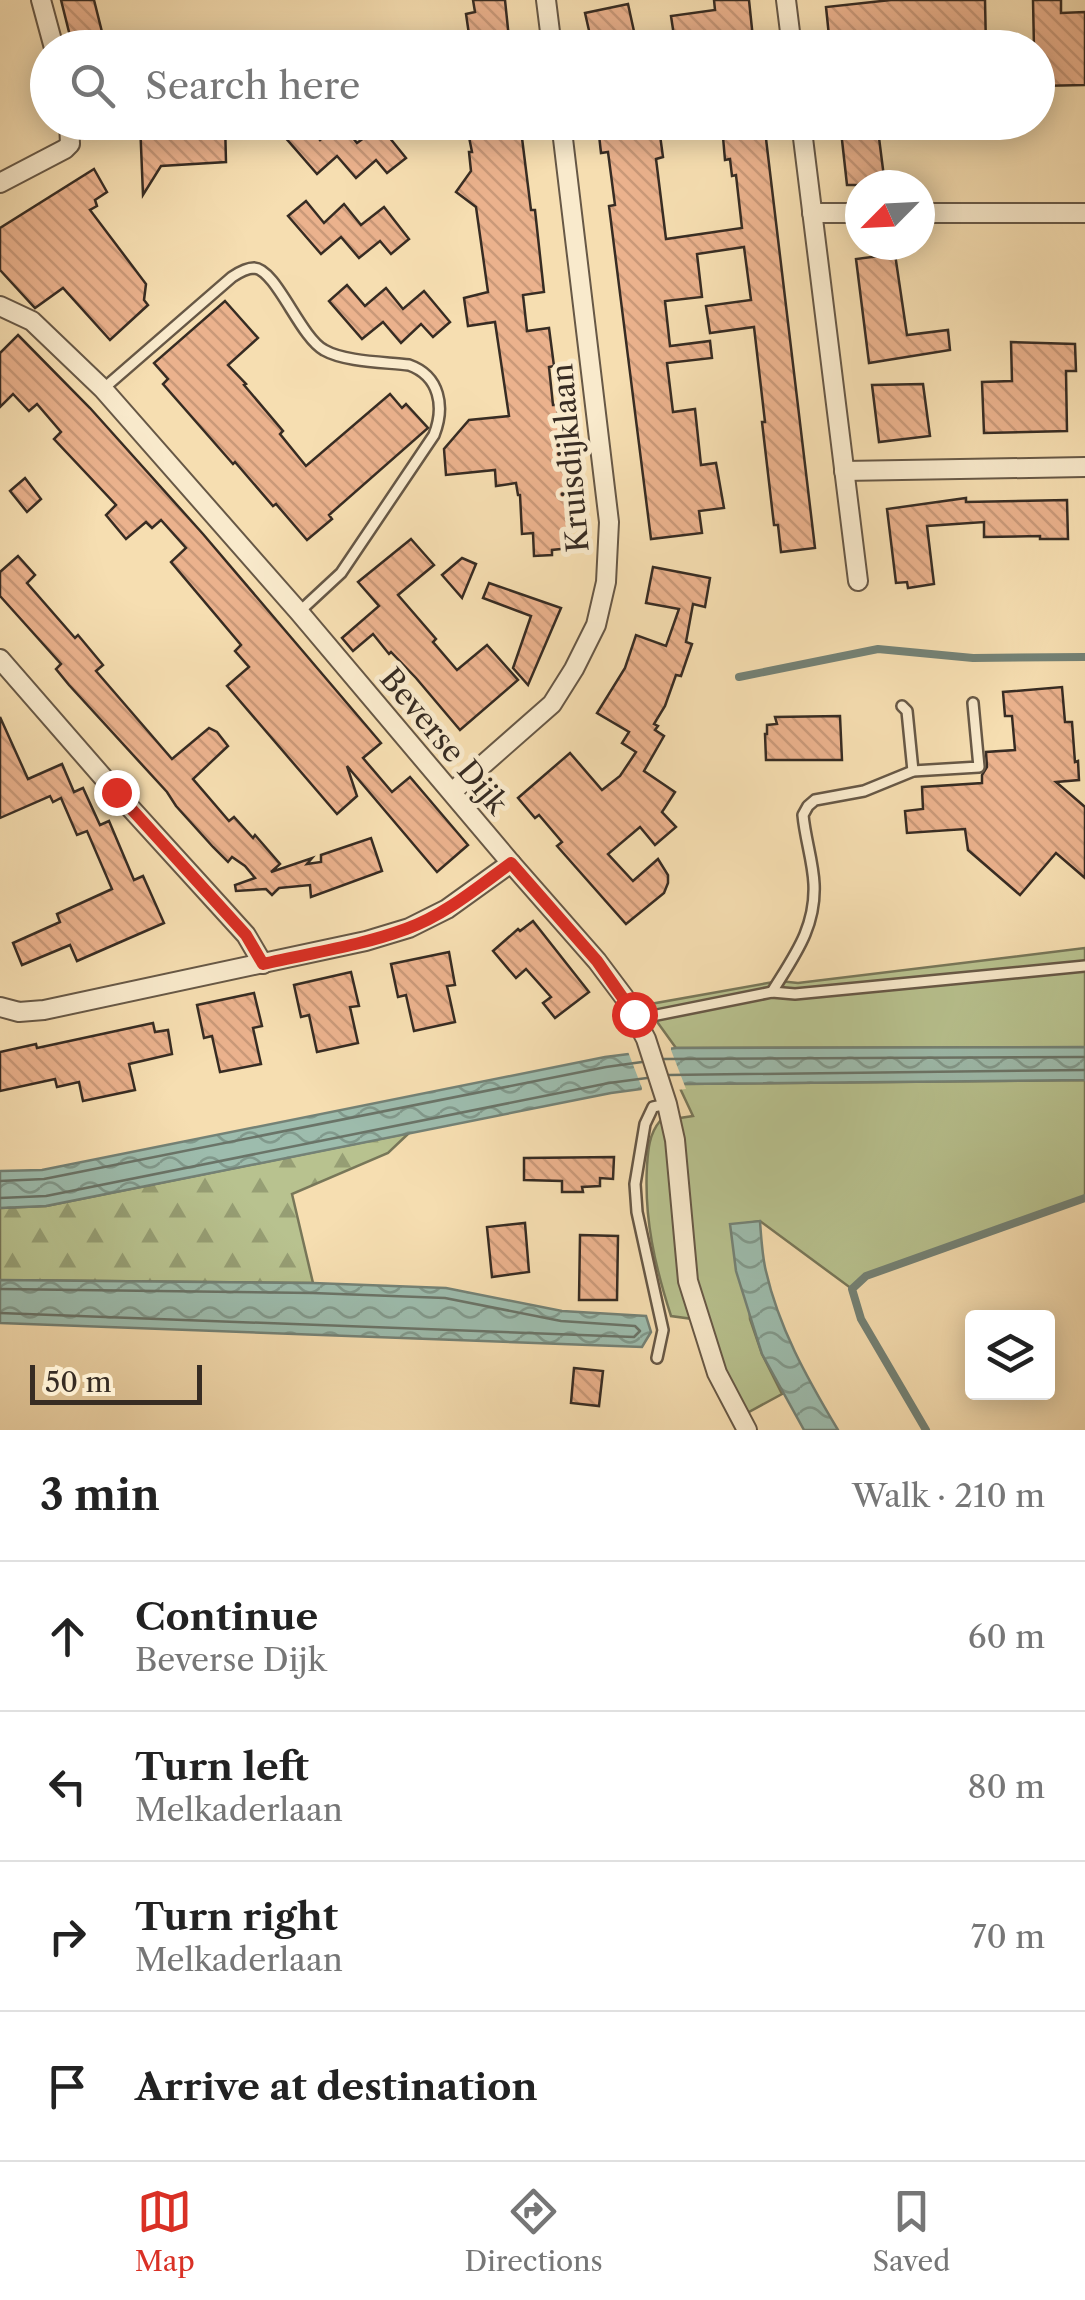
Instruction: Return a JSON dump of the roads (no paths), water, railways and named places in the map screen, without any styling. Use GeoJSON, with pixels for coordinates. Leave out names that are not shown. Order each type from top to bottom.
{"type":"FeatureCollection","features":[{"type":"Feature","properties":{"kind":"street"},"geometry":{"type":"LineString","coordinates":[[41,0],[49,30]]}},
{"type":"Feature","properties":{"kind":"street"},"geometry":{"type":"LineString","coordinates":[[546,0],[550,30]]}},
{"type":"Feature","properties":{"kind":"street"},"geometry":{"type":"LineString","coordinates":[[786,0],[790,30]]}},
{"type":"Feature","properties":{"kind":"street"},"geometry":{"type":"LineString","coordinates":[[0,183],[65,150],[70,140]]}},
{"type":"Feature","properties":{"kind":"street","name":"Kruisdijklaan"},"geometry":{"type":"LineString","coordinates":[[452,792],[552,704],[596,625],[606,582],[609,522],[563,140]]}},
{"type":"Feature","properties":{"kind":"street"},"geometry":{"type":"LineString","coordinates":[[803,140],[858,582]]}},
{"type":"Feature","properties":{"kind":"street"},"geometry":{"type":"LineString","coordinates":[[935,213],[1085,212]]}},
{"type":"Feature","properties":{"kind":"street"},"geometry":{"type":"LineString","coordinates":[[812,213],[845,213]]}},
{"type":"Feature","properties":{"kind":"street","name":"Beverse Dijk"},"geometry":{"type":"LineString","coordinates":[[0,306],[32,321],[104,389],[299,612],[624,997],[646,1039],[667,1104],[675,1140],[688,1280],[717,1372],[748,1430]]}},
{"type":"Feature","properties":{"kind":"street"},"geometry":{"type":"LineString","coordinates":[[844,471],[1085,467]]}},
{"type":"Feature","properties":{"kind":"street"},"geometry":{"type":"LineString","coordinates":[[0,659],[246,935],[263,964]]}},
{"type":"Feature","properties":{"kind":"street"},"geometry":{"type":"LineString","coordinates":[[0,1008],[19,1012],[44,1010],[366,941],[409,928],[452,906],[511,863]]}},
{"type":"Feature","properties":{"kind":"lane"},"geometry":{"type":"LineString","coordinates":[[104,389],[232,276],[253,268],[262,270],[272,282],[319,348],[420,368],[430,379],[440,401],[440,420],[434,435],[341,573],[299,612]]}},
{"type":"Feature","properties":{"kind":"lane"},"geometry":{"type":"LineString","coordinates":[[772,992],[807,934],[813,912],[814,884],[803,815],[808,806],[816,800],[864,792],[912,771],[978,767],[973,703]]}},
{"type":"Feature","properties":{"kind":"lane"},"geometry":{"type":"LineString","coordinates":[[902,706],[907,710],[912,771]]}},
{"type":"Feature","properties":{"kind":"lane"},"geometry":{"type":"LineString","coordinates":[[636,1019],[772,992],[795,994],[1085,966]]}},
{"type":"Feature","properties":{"kind":"lane"},"geometry":{"type":"LineString","coordinates":[[657,1358],[663,1330],[637,1212],[636,1184],[645,1124],[653,1107],[667,1104]]}},
{"type":"Feature","properties":{"kind":"water"},"geometry":{"type":"Polygon","coordinates":[[[1085,1047],[1085,1080],[678,1084],[611,1093],[46,1206],[0,1208],[0,1171],[42,1170],[605,1057],[676,1048],[1085,1047]]]}},
{"type":"Feature","properties":{"kind":"water"},"geometry":{"type":"Polygon","coordinates":[[[760,1221],[765,1267],[778,1310],[805,1371],[838,1430],[804,1430],[762,1354],[736,1271],[730,1224],[760,1221]]]}},
{"type":"Feature","properties":{"kind":"water"},"geometry":{"type":"Polygon","coordinates":[[[0,1280],[446,1288],[562,1311],[646,1316],[651,1332],[642,1347],[0,1323],[0,1280]]]}},
{"type":"Feature","properties":{"kind":"waterway"},"geometry":{"type":"LineString","coordinates":[[739,677],[878,649],[973,658],[1085,657]]}},
{"type":"Feature","properties":{"kind":"waterway"},"geometry":{"type":"LineString","coordinates":[[926,1430],[861,1319],[852,1289],[866,1276],[1085,1198]]}}]}
